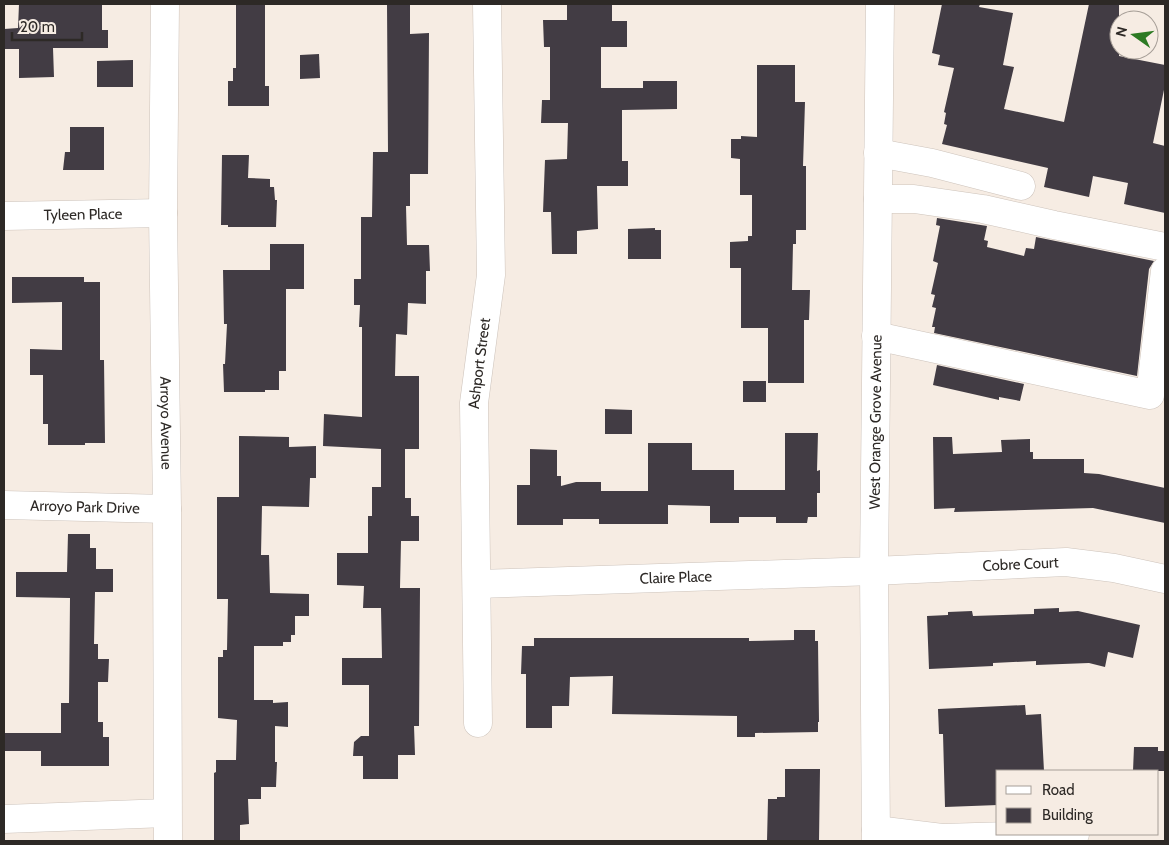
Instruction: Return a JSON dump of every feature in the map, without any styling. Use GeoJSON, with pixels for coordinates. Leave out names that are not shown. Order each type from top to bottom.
{"type":"FeatureCollection","features":[{"type":"Feature","properties":{"kind":"street","name":"Arroyo Avenue"},"geometry":{"type":"LineString","coordinates":[[166,4],[163,212],[167,509],[168,841]]}},
{"type":"Feature","properties":{"kind":"street","name":"Ashport Street"},"geometry":{"type":"LineString","coordinates":[[478,723],[474,403],[491,275],[487,4]]}},
{"type":"Feature","properties":{"kind":"street","name":"West Orange Grove Avenue"},"geometry":{"type":"LineString","coordinates":[[876,836],[874,571],[880,4]]}},
{"type":"Feature","properties":{"kind":"street"},"geometry":{"type":"LineString","coordinates":[[878,153],[932,163],[1021,186]]}},
{"type":"Feature","properties":{"kind":"street"},"geometry":{"type":"LineString","coordinates":[[878,199],[914,199],[983,208],[1165,247]]}},
{"type":"Feature","properties":{"kind":"street","name":"Tyleen Place"},"geometry":{"type":"LineString","coordinates":[[4,216],[163,212]]}},
{"type":"Feature","properties":{"kind":"street"},"geometry":{"type":"LineString","coordinates":[[876,336],[1150,395],[1165,271]]}},
{"type":"Feature","properties":{"kind":"street","name":"Arroyo Park Drive"},"geometry":{"type":"LineString","coordinates":[[4,505],[167,509]]}},
{"type":"Feature","properties":{"kind":"street","name":"Cobre Court"},"geometry":{"type":"LineString","coordinates":[[874,571],[1066,562],[1114,568],[1165,579]]}},
{"type":"Feature","properties":{"kind":"street","name":"Claire Place"},"geometry":{"type":"LineString","coordinates":[[477,584],[874,571]]}},
{"type":"Feature","properties":{"kind":"street"},"geometry":{"type":"LineString","coordinates":[[4,819],[167,813]]}},
{"type":"Feature","properties":{"kind":"street"},"geometry":{"type":"LineString","coordinates":[[876,836],[942,838],[1041,835]]}},
{"type":"Feature","properties":{"kind":"building"},"geometry":{"type":"Polygon","coordinates":[[[19,4],[102,4],[102,30],[108,30],[108,48],[53,48],[54,77],[19,78],[19,49],[4,49],[4,29],[18,28],[19,4]]]}},
{"type":"Feature","properties":{"kind":"building"},"geometry":{"type":"Polygon","coordinates":[[[236,4],[265,4],[265,86],[269,86],[269,106],[228,106],[228,81],[233,81],[233,68],[236,68],[236,4]]]}},
{"type":"Feature","properties":{"kind":"building"},"geometry":{"type":"Polygon","coordinates":[[[387,4],[410,4],[410,34],[429,33],[428,174],[410,174],[410,206],[406,206],[407,245],[429,245],[430,271],[426,271],[426,304],[408,303],[407,335],[396,334],[395,376],[419,376],[419,449],[405,449],[405,498],[411,498],[411,516],[419,516],[419,541],[401,541],[400,588],[420,588],[419,726],[414,726],[415,755],[398,755],[398,779],[363,779],[363,756],[353,756],[354,742],[361,736],[369,736],[369,685],[342,685],[342,658],[382,658],[381,608],[363,608],[364,586],[337,585],[337,553],[368,553],[368,516],[372,516],[372,487],[381,487],[381,449],[323,446],[324,414],[362,417],[362,327],[359,327],[360,305],[354,305],[354,279],[361,279],[361,217],[372,217],[373,152],[388,152],[387,4]]]}},
{"type":"Feature","properties":{"kind":"building"},"geometry":{"type":"Polygon","coordinates":[[[567,4],[612,4],[612,21],[627,21],[627,47],[601,47],[601,88],[643,88],[643,81],[677,81],[677,109],[622,110],[622,161],[628,161],[628,186],[597,186],[598,229],[577,231],[577,254],[552,254],[551,212],[543,212],[545,160],[567,159],[568,123],[541,123],[542,100],[550,100],[550,47],[544,47],[543,20],[567,20],[567,4]]]}},
{"type":"Feature","properties":{"kind":"building"},"geometry":{"type":"Polygon","coordinates":[[[942,4],[980,4],[979,7],[1013,13],[1003,65],[1014,67],[1004,109],[1064,122],[1089,4],[1119,4],[1119,10],[1109,10],[1109,60],[1139,60],[1165,65],[1165,85],[1153,143],[1165,146],[1165,213],[1124,204],[1128,183],[1093,176],[1089,197],[1044,187],[1048,168],[942,144],[947,125],[944,124],[946,113],[944,112],[954,68],[938,65],[940,55],[932,53],[942,4]]]}},
{"type":"Feature","properties":{"kind":"building"},"geometry":{"type":"Polygon","coordinates":[[[319,54],[320,78],[300,79],[300,55],[319,54]]]}},
{"type":"Feature","properties":{"kind":"building"},"geometry":{"type":"Polygon","coordinates":[[[133,60],[133,87],[97,87],[97,61],[133,60]]]}},
{"type":"Feature","properties":{"kind":"building"},"geometry":{"type":"Polygon","coordinates":[[[757,65],[795,65],[795,102],[805,102],[803,166],[806,166],[806,230],[796,230],[796,244],[793,244],[792,290],[810,290],[809,320],[804,320],[804,383],[768,383],[768,328],[741,328],[741,268],[730,268],[730,242],[748,241],[748,236],[752,236],[752,195],[740,195],[740,159],[731,158],[731,139],[741,139],[741,136],[757,137],[757,65]]]}},
{"type":"Feature","properties":{"kind":"building"},"geometry":{"type":"Polygon","coordinates":[[[70,127],[104,127],[104,170],[63,170],[65,152],[70,152],[70,127]]]}},
{"type":"Feature","properties":{"kind":"building"},"geometry":{"type":"Polygon","coordinates":[[[222,155],[249,155],[248,178],[270,179],[270,187],[274,187],[275,200],[277,200],[276,227],[228,227],[228,225],[221,225],[222,155]]]}},
{"type":"Feature","properties":{"kind":"building"},"geometry":{"type":"Polygon","coordinates":[[[937,218],[987,226],[984,240],[988,241],[987,247],[1024,256],[1026,248],[1034,249],[1036,237],[1154,261],[1149,269],[1137,376],[934,333],[935,327],[932,327],[936,308],[932,307],[935,295],[931,294],[938,263],[933,261],[940,226],[936,225],[937,218]]]}},
{"type":"Feature","properties":{"kind":"building"},"geometry":{"type":"Polygon","coordinates":[[[655,228],[655,230],[661,230],[661,259],[628,259],[628,229],[655,228]]]}},
{"type":"Feature","properties":{"kind":"building"},"geometry":{"type":"Polygon","coordinates":[[[270,244],[304,244],[304,289],[286,289],[286,371],[279,371],[279,390],[224,392],[223,364],[225,364],[227,324],[224,324],[223,270],[270,270],[270,244]]]}},
{"type":"Feature","properties":{"kind":"building"},"geometry":{"type":"Polygon","coordinates":[[[12,277],[84,277],[84,282],[100,282],[100,360],[104,360],[105,443],[48,445],[48,424],[43,424],[43,375],[30,375],[30,349],[62,350],[62,302],[12,303],[12,277]]]}},
{"type":"Feature","properties":{"kind":"building"},"geometry":{"type":"Polygon","coordinates":[[[937,365],[1024,384],[1020,401],[999,397],[999,400],[933,385],[937,365]]]}},
{"type":"Feature","properties":{"kind":"building"},"geometry":{"type":"Polygon","coordinates":[[[743,381],[766,381],[766,402],[743,402],[743,381]]]}},
{"type":"Feature","properties":{"kind":"building"},"geometry":{"type":"Polygon","coordinates":[[[605,409],[632,410],[632,434],[605,434],[605,409]]]}},
{"type":"Feature","properties":{"kind":"building"},"geometry":{"type":"Polygon","coordinates":[[[785,433],[818,433],[817,471],[820,470],[820,493],[817,493],[817,517],[808,517],[807,523],[776,523],[776,517],[739,517],[739,523],[710,523],[710,506],[668,505],[668,524],[599,524],[599,519],[563,519],[563,525],[517,525],[517,485],[530,485],[530,449],[557,450],[557,476],[561,476],[561,486],[576,482],[601,482],[601,491],[648,491],[648,443],[692,443],[692,470],[734,470],[734,490],[785,490],[785,433]]]}},
{"type":"Feature","properties":{"kind":"building"},"geometry":{"type":"Polygon","coordinates":[[[239,436],[289,437],[289,447],[316,446],[316,478],[310,478],[309,507],[262,506],[261,555],[269,555],[270,593],[309,594],[309,616],[295,616],[295,635],[291,635],[291,642],[283,642],[283,646],[254,646],[254,700],[273,700],[273,703],[288,702],[288,727],[275,726],[276,787],[261,787],[261,799],[248,799],[249,824],[240,825],[240,841],[214,841],[214,773],[216,772],[216,760],[236,760],[237,720],[218,718],[218,657],[223,657],[223,650],[227,650],[228,599],[217,599],[217,497],[239,497],[239,436]]]}},
{"type":"Feature","properties":{"kind":"building"},"geometry":{"type":"Polygon","coordinates":[[[933,437],[952,437],[953,454],[1002,452],[1001,440],[1030,439],[1030,452],[1033,452],[1033,459],[1084,459],[1084,473],[1099,474],[1165,488],[1165,523],[1093,508],[954,512],[955,508],[934,509],[933,437]]]}},
{"type":"Feature","properties":{"kind":"building"},"geometry":{"type":"Polygon","coordinates":[[[68,534],[90,534],[90,548],[96,548],[96,569],[113,569],[113,592],[95,592],[94,644],[98,644],[98,659],[109,659],[108,682],[98,682],[98,722],[103,722],[103,737],[109,737],[109,766],[41,766],[41,751],[4,751],[4,733],[61,733],[61,703],[69,703],[70,598],[16,597],[16,572],[67,572],[68,534]]]}},
{"type":"Feature","properties":{"kind":"building"},"geometry":{"type":"Polygon","coordinates":[[[1059,608],[1059,612],[1078,611],[1140,625],[1133,658],[1108,652],[1105,667],[1089,663],[1036,665],[1036,661],[993,663],[993,666],[929,669],[927,616],[948,615],[948,612],[972,611],[973,616],[1034,614],[1034,609],[1059,608]]]}},
{"type":"Feature","properties":{"kind":"building"},"geometry":{"type":"Polygon","coordinates":[[[794,630],[815,630],[815,641],[818,641],[818,732],[755,733],[755,737],[737,737],[737,716],[612,714],[613,676],[570,677],[569,706],[552,706],[552,728],[526,728],[526,674],[521,674],[522,646],[534,646],[534,638],[749,638],[749,641],[794,640],[794,630]]]}},
{"type":"Feature","properties":{"kind":"building"},"geometry":{"type":"Polygon","coordinates":[[[1025,705],[1026,715],[1041,714],[1044,770],[996,770],[996,805],[945,807],[943,734],[939,734],[938,709],[1025,705]]]}},
{"type":"Feature","properties":{"kind":"building"},"geometry":{"type":"Polygon","coordinates":[[[1134,747],[1158,747],[1158,751],[1165,751],[1165,771],[1133,770],[1134,747]]]}},
{"type":"Feature","properties":{"kind":"building"},"geometry":{"type":"Polygon","coordinates":[[[785,769],[820,769],[819,841],[767,841],[768,799],[785,797],[785,769]]]}}]}
